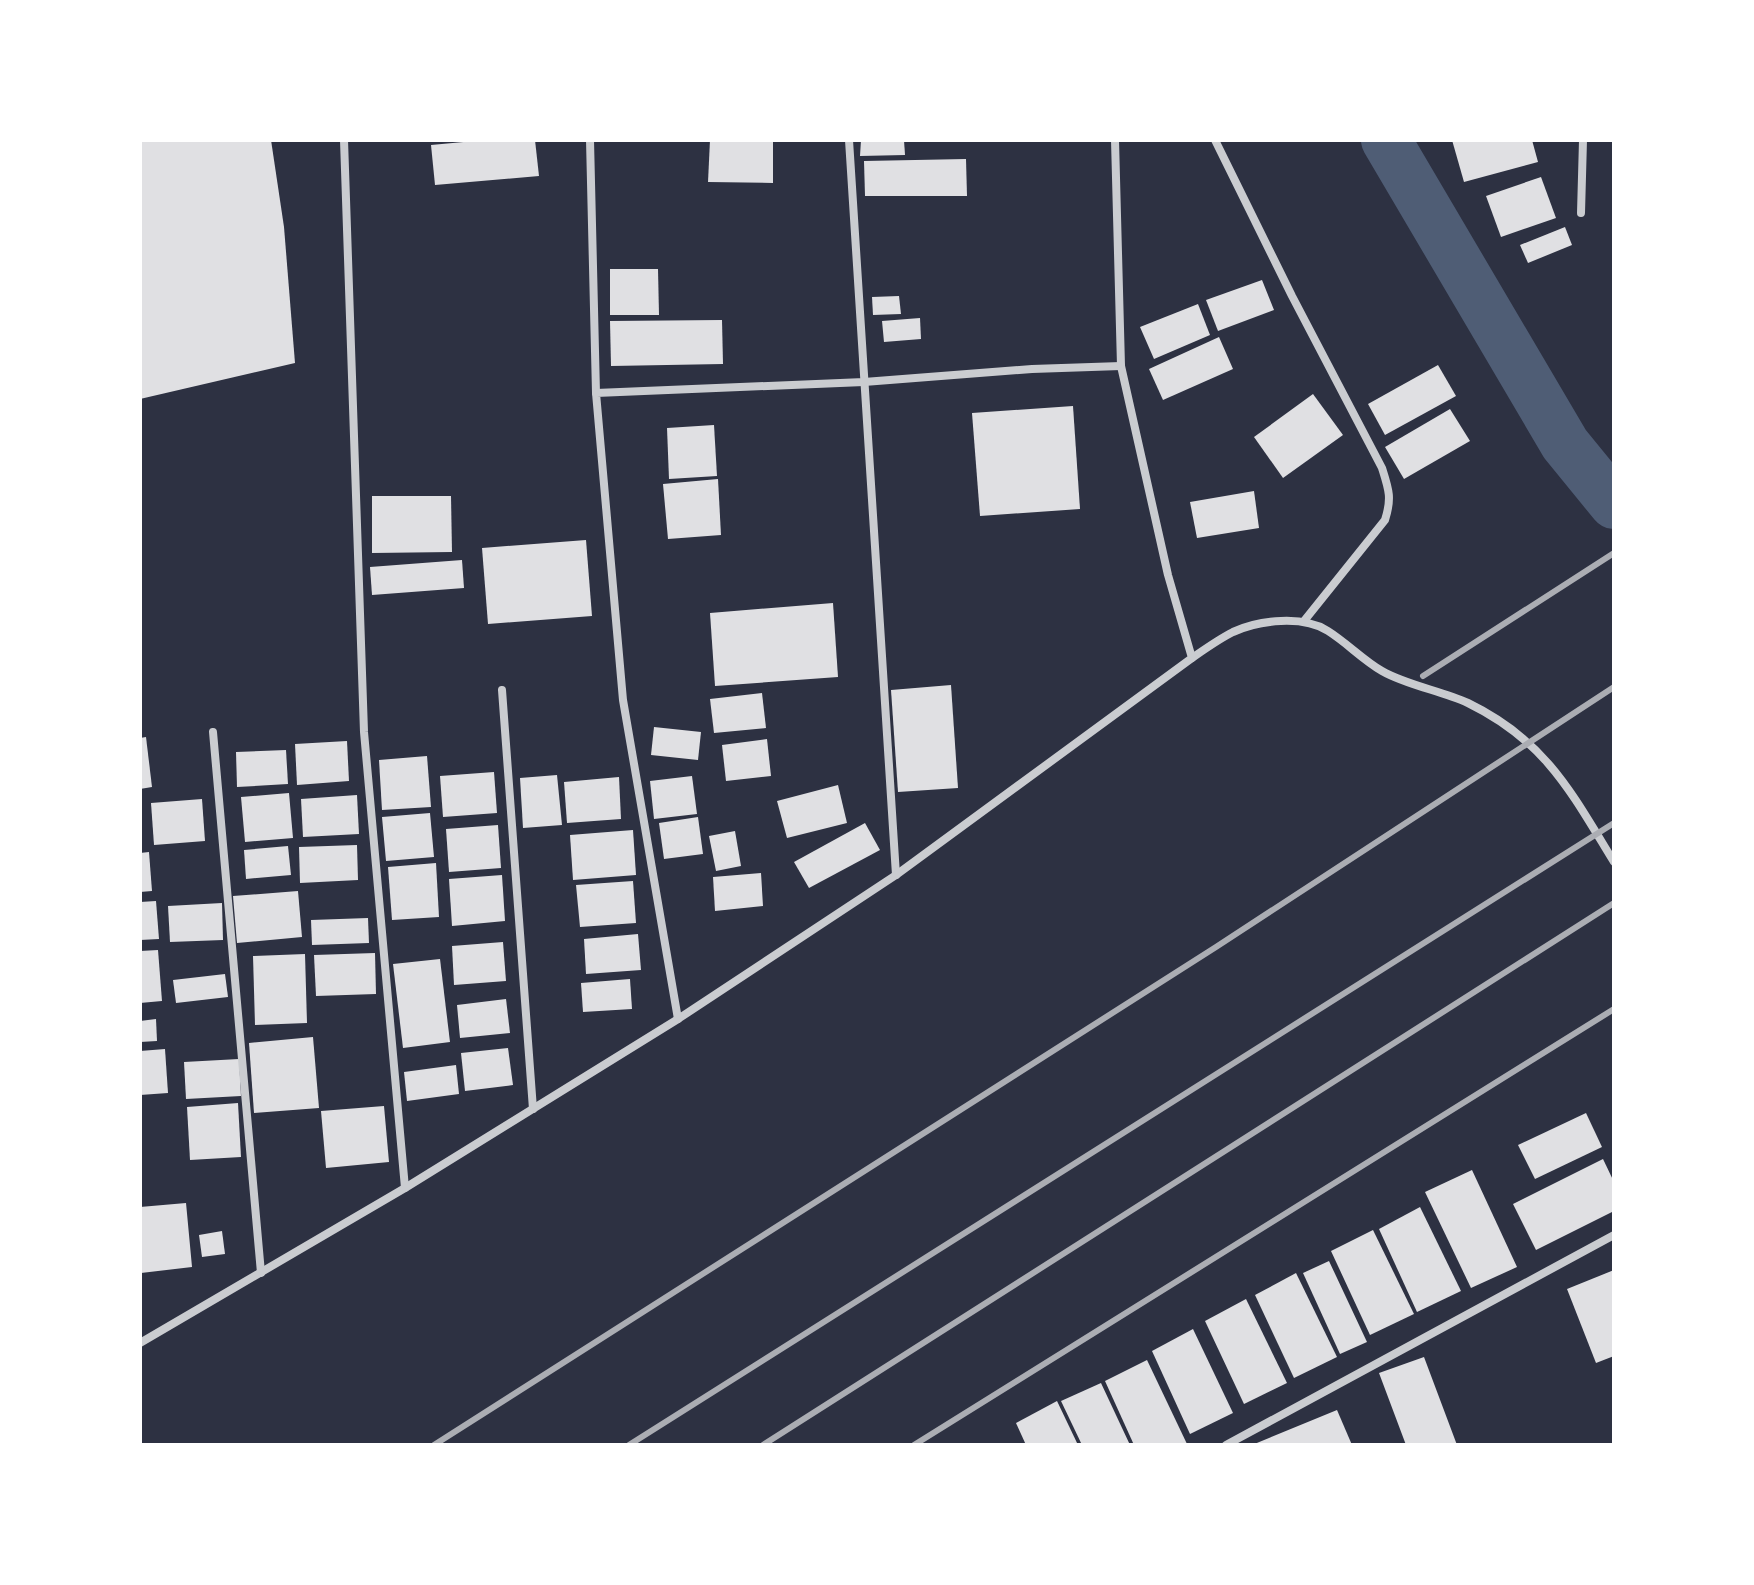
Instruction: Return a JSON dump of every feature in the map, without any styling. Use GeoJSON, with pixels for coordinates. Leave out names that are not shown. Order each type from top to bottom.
{"type":"FeatureCollection","features":[{"type":"Feature","properties":{"kind":"street"},"geometry":{"type":"LineString","coordinates":[[344,140],[364,732],[405,1188]]}},
{"type":"Feature","properties":{"kind":"street"},"geometry":{"type":"LineString","coordinates":[[590,140],[596,393],[623,700],[678,1019]]}},
{"type":"Feature","properties":{"kind":"street"},"geometry":{"type":"LineString","coordinates":[[849,140],[896,875]]}},
{"type":"Feature","properties":{"kind":"street"},"geometry":{"type":"LineString","coordinates":[[1115,140],[1121,366],[1168,575],[1192,658]]}},
{"type":"Feature","properties":{"kind":"street"},"geometry":{"type":"LineString","coordinates":[[1215,140],[1382,468],[1388,486],[1390,503],[1385,520],[1304,621]]}},
{"type":"Feature","properties":{"kind":"street"},"geometry":{"type":"LineString","coordinates":[[1581,213],[1583,140]]}},
{"type":"Feature","properties":{"kind":"street"},"geometry":{"type":"LineString","coordinates":[[596,393],[864,382],[1032,369],[1121,366]]}},
{"type":"Feature","properties":{"kind":"street"},"geometry":{"type":"LineString","coordinates":[[140,1343],[405,1188],[678,1019],[896,875],[1192,658],[1235,631],[1271,622],[1304,621],[1325,629],[1383,672],[1467,703],[1507,726],[1540,753],[1567,785],[1614,862]]}},
{"type":"Feature","properties":{"kind":"street"},"geometry":{"type":"LineString","coordinates":[[502,690],[533,1109]]}},
{"type":"Feature","properties":{"kind":"street"},"geometry":{"type":"LineString","coordinates":[[213,732],[261,1273]]}},
{"type":"Feature","properties":{"kind":"street"},"geometry":{"type":"LineString","coordinates":[[1226,1445],[1614,1235]]}},
{"type":"Feature","properties":{"kind":"building"},"geometry":{"type":"Polygon","coordinates":[[[140,140],[271,140],[284,227],[295,363],[140,399],[140,140]]]}},
{"type":"Feature","properties":{"kind":"building"},"geometry":{"type":"Polygon","coordinates":[[[485,140],[535,140],[539,176],[435,185],[431,145],[485,140]]]}},
{"type":"Feature","properties":{"kind":"building"},"geometry":{"type":"Polygon","coordinates":[[[710,140],[773,140],[773,183],[708,182],[710,140]]]}},
{"type":"Feature","properties":{"kind":"building"},"geometry":{"type":"Polygon","coordinates":[[[861,140],[904,140],[905,155],[860,156],[861,140]]]}},
{"type":"Feature","properties":{"kind":"building"},"geometry":{"type":"Polygon","coordinates":[[[1452,140],[1532,140],[1538,162],[1464,182],[1452,140]]]}},
{"type":"Feature","properties":{"kind":"building"},"geometry":{"type":"Polygon","coordinates":[[[966,159],[967,196],[865,196],[864,161],[966,159]]]}},
{"type":"Feature","properties":{"kind":"building"},"geometry":{"type":"Polygon","coordinates":[[[1541,177],[1556,218],[1501,237],[1486,196],[1541,177]]]}},
{"type":"Feature","properties":{"kind":"building"},"geometry":{"type":"Polygon","coordinates":[[[1565,227],[1572,245],[1528,263],[1520,245],[1565,227]]]}},
{"type":"Feature","properties":{"kind":"building"},"geometry":{"type":"Polygon","coordinates":[[[610,269],[658,269],[659,315],[610,315],[610,269]]]}},
{"type":"Feature","properties":{"kind":"building"},"geometry":{"type":"Polygon","coordinates":[[[1262,280],[1274,310],[1218,331],[1206,300],[1262,280]]]}},
{"type":"Feature","properties":{"kind":"building"},"geometry":{"type":"Polygon","coordinates":[[[899,296],[901,314],[873,315],[872,297],[899,296]]]}},
{"type":"Feature","properties":{"kind":"building"},"geometry":{"type":"Polygon","coordinates":[[[1198,304],[1210,335],[1154,359],[1140,327],[1198,304]]]}},
{"type":"Feature","properties":{"kind":"building"},"geometry":{"type":"Polygon","coordinates":[[[920,318],[921,339],[884,342],[882,321],[920,318]]]}},
{"type":"Feature","properties":{"kind":"building"},"geometry":{"type":"Polygon","coordinates":[[[722,320],[723,364],[611,366],[610,321],[722,320]]]}},
{"type":"Feature","properties":{"kind":"building"},"geometry":{"type":"Polygon","coordinates":[[[1219,337],[1233,369],[1163,400],[1149,369],[1219,337]]]}},
{"type":"Feature","properties":{"kind":"building"},"geometry":{"type":"Polygon","coordinates":[[[1438,365],[1456,396],[1385,435],[1368,404],[1438,365]]]}},
{"type":"Feature","properties":{"kind":"building"},"geometry":{"type":"Polygon","coordinates":[[[1313,394],[1343,435],[1283,478],[1254,437],[1313,394]]]}},
{"type":"Feature","properties":{"kind":"building"},"geometry":{"type":"Polygon","coordinates":[[[1073,406],[1080,509],[980,516],[972,413],[1073,406]]]}},
{"type":"Feature","properties":{"kind":"building"},"geometry":{"type":"Polygon","coordinates":[[[1450,409],[1470,441],[1404,479],[1385,447],[1450,409]]]}},
{"type":"Feature","properties":{"kind":"building"},"geometry":{"type":"Polygon","coordinates":[[[714,425],[717,476],[669,479],[667,428],[714,425]]]}},
{"type":"Feature","properties":{"kind":"building"},"geometry":{"type":"Polygon","coordinates":[[[718,479],[721,535],[668,539],[663,484],[718,479]]]}},
{"type":"Feature","properties":{"kind":"building"},"geometry":{"type":"Polygon","coordinates":[[[1254,491],[1259,528],[1197,538],[1190,502],[1254,491]]]}},
{"type":"Feature","properties":{"kind":"building"},"geometry":{"type":"Polygon","coordinates":[[[372,496],[451,496],[452,552],[372,553],[372,496]]]}},
{"type":"Feature","properties":{"kind":"building"},"geometry":{"type":"Polygon","coordinates":[[[586,540],[592,616],[488,624],[482,548],[586,540]]]}},
{"type":"Feature","properties":{"kind":"building"},"geometry":{"type":"Polygon","coordinates":[[[462,560],[464,588],[372,595],[370,567],[462,560]]]}},
{"type":"Feature","properties":{"kind":"building"},"geometry":{"type":"Polygon","coordinates":[[[833,603],[838,677],[715,686],[710,613],[833,603]]]}},
{"type":"Feature","properties":{"kind":"building"},"geometry":{"type":"Polygon","coordinates":[[[951,685],[958,788],[898,792],[891,690],[951,685]]]}},
{"type":"Feature","properties":{"kind":"building"},"geometry":{"type":"Polygon","coordinates":[[[762,693],[766,728],[714,733],[710,699],[762,693]]]}},
{"type":"Feature","properties":{"kind":"building"},"geometry":{"type":"Polygon","coordinates":[[[654,727],[701,732],[698,760],[651,755],[654,727]]]}},
{"type":"Feature","properties":{"kind":"building"},"geometry":{"type":"Polygon","coordinates":[[[146,737],[152,787],[140,789],[140,738],[146,737]]]}},
{"type":"Feature","properties":{"kind":"building"},"geometry":{"type":"Polygon","coordinates":[[[767,739],[771,776],[726,781],[722,745],[767,739]]]}},
{"type":"Feature","properties":{"kind":"building"},"geometry":{"type":"Polygon","coordinates":[[[347,741],[349,781],[297,785],[295,744],[347,741]]]}},
{"type":"Feature","properties":{"kind":"building"},"geometry":{"type":"Polygon","coordinates":[[[286,750],[288,784],[237,787],[236,752],[286,750]]]}},
{"type":"Feature","properties":{"kind":"building"},"geometry":{"type":"Polygon","coordinates":[[[427,756],[431,807],[382,810],[379,760],[427,756]]]}},
{"type":"Feature","properties":{"kind":"building"},"geometry":{"type":"Polygon","coordinates":[[[494,772],[497,813],[443,817],[440,776],[494,772]]]}},
{"type":"Feature","properties":{"kind":"building"},"geometry":{"type":"Polygon","coordinates":[[[557,775],[562,825],[523,828],[520,778],[557,775]]]}},
{"type":"Feature","properties":{"kind":"building"},"geometry":{"type":"Polygon","coordinates":[[[692,776],[697,814],[654,819],[650,781],[692,776]]]}},
{"type":"Feature","properties":{"kind":"building"},"geometry":{"type":"Polygon","coordinates":[[[619,777],[621,819],[567,823],[564,782],[619,777]]]}},
{"type":"Feature","properties":{"kind":"building"},"geometry":{"type":"Polygon","coordinates":[[[838,785],[847,823],[787,838],[777,801],[838,785]]]}},
{"type":"Feature","properties":{"kind":"building"},"geometry":{"type":"Polygon","coordinates":[[[289,793],[293,838],[245,842],[241,797],[289,793]]]}},
{"type":"Feature","properties":{"kind":"building"},"geometry":{"type":"Polygon","coordinates":[[[357,795],[359,834],[303,837],[301,799],[357,795]]]}},
{"type":"Feature","properties":{"kind":"building"},"geometry":{"type":"Polygon","coordinates":[[[202,799],[205,841],[154,845],[151,803],[202,799]]]}},
{"type":"Feature","properties":{"kind":"building"},"geometry":{"type":"Polygon","coordinates":[[[430,813],[434,857],[386,861],[382,817],[430,813]]]}},
{"type":"Feature","properties":{"kind":"building"},"geometry":{"type":"Polygon","coordinates":[[[698,817],[703,854],[664,859],[659,823],[698,817]]]}},
{"type":"Feature","properties":{"kind":"building"},"geometry":{"type":"Polygon","coordinates":[[[865,823],[880,850],[809,888],[794,862],[865,823]]]}},
{"type":"Feature","properties":{"kind":"building"},"geometry":{"type":"Polygon","coordinates":[[[498,825],[501,868],[449,872],[446,829],[498,825]]]}},
{"type":"Feature","properties":{"kind":"building"},"geometry":{"type":"Polygon","coordinates":[[[633,830],[636,875],[573,880],[570,835],[633,830]]]}},
{"type":"Feature","properties":{"kind":"building"},"geometry":{"type":"Polygon","coordinates":[[[735,831],[741,866],[716,871],[709,836],[735,831]]]}},
{"type":"Feature","properties":{"kind":"building"},"geometry":{"type":"Polygon","coordinates":[[[357,845],[358,880],[300,883],[299,847],[357,845]]]}},
{"type":"Feature","properties":{"kind":"building"},"geometry":{"type":"Polygon","coordinates":[[[288,846],[291,875],[246,879],[244,850],[288,846]]]}},
{"type":"Feature","properties":{"kind":"building"},"geometry":{"type":"Polygon","coordinates":[[[149,852],[152,891],[140,892],[140,853],[149,852]]]}},
{"type":"Feature","properties":{"kind":"building"},"geometry":{"type":"Polygon","coordinates":[[[436,863],[439,917],[392,920],[388,867],[436,863]]]}},
{"type":"Feature","properties":{"kind":"building"},"geometry":{"type":"Polygon","coordinates":[[[761,873],[763,906],[715,911],[713,877],[761,873]]]}},
{"type":"Feature","properties":{"kind":"building"},"geometry":{"type":"Polygon","coordinates":[[[502,875],[505,921],[452,926],[449,879],[502,875]]]}},
{"type":"Feature","properties":{"kind":"building"},"geometry":{"type":"Polygon","coordinates":[[[633,881],[636,923],[580,927],[576,885],[633,881]]]}},
{"type":"Feature","properties":{"kind":"building"},"geometry":{"type":"Polygon","coordinates":[[[298,891],[302,937],[237,943],[233,896],[298,891]]]}},
{"type":"Feature","properties":{"kind":"building"},"geometry":{"type":"Polygon","coordinates":[[[156,901],[159,939],[140,940],[140,902],[156,901]]]}},
{"type":"Feature","properties":{"kind":"building"},"geometry":{"type":"Polygon","coordinates":[[[222,903],[223,940],[170,942],[168,906],[222,903]]]}},
{"type":"Feature","properties":{"kind":"building"},"geometry":{"type":"Polygon","coordinates":[[[368,918],[369,943],[312,945],[311,920],[368,918]]]}},
{"type":"Feature","properties":{"kind":"building"},"geometry":{"type":"Polygon","coordinates":[[[638,934],[641,970],[586,974],[584,939],[638,934]]]}},
{"type":"Feature","properties":{"kind":"building"},"geometry":{"type":"Polygon","coordinates":[[[503,942],[506,981],[454,985],[452,946],[503,942]]]}},
{"type":"Feature","properties":{"kind":"building"},"geometry":{"type":"Polygon","coordinates":[[[158,950],[162,1001],[140,1003],[140,951],[158,950]]]}},
{"type":"Feature","properties":{"kind":"building"},"geometry":{"type":"Polygon","coordinates":[[[375,953],[376,994],[316,996],[314,955],[375,953]]]}},
{"type":"Feature","properties":{"kind":"building"},"geometry":{"type":"Polygon","coordinates":[[[305,954],[307,1023],[255,1025],[253,956],[305,954]]]}},
{"type":"Feature","properties":{"kind":"building"},"geometry":{"type":"Polygon","coordinates":[[[440,959],[450,1042],[403,1048],[393,964],[440,959]]]}},
{"type":"Feature","properties":{"kind":"building"},"geometry":{"type":"Polygon","coordinates":[[[225,974],[228,997],[176,1003],[173,980],[225,974]]]}},
{"type":"Feature","properties":{"kind":"building"},"geometry":{"type":"Polygon","coordinates":[[[630,979],[632,1009],[583,1012],[581,983],[630,979]]]}},
{"type":"Feature","properties":{"kind":"building"},"geometry":{"type":"Polygon","coordinates":[[[506,999],[510,1033],[460,1038],[457,1005],[506,999]]]}},
{"type":"Feature","properties":{"kind":"building"},"geometry":{"type":"Polygon","coordinates":[[[156,1019],[157,1041],[140,1042],[140,1021],[156,1019]]]}},
{"type":"Feature","properties":{"kind":"building"},"geometry":{"type":"Polygon","coordinates":[[[313,1037],[319,1108],[254,1113],[249,1043],[313,1037]]]}},
{"type":"Feature","properties":{"kind":"building"},"geometry":{"type":"Polygon","coordinates":[[[508,1048],[513,1085],[465,1091],[461,1053],[508,1048]]]}},
{"type":"Feature","properties":{"kind":"building"},"geometry":{"type":"Polygon","coordinates":[[[165,1049],[168,1093],[140,1095],[140,1051],[165,1049]]]}},
{"type":"Feature","properties":{"kind":"building"},"geometry":{"type":"Polygon","coordinates":[[[239,1059],[241,1096],[186,1099],[184,1062],[239,1059]]]}},
{"type":"Feature","properties":{"kind":"building"},"geometry":{"type":"Polygon","coordinates":[[[456,1065],[459,1094],[407,1101],[404,1072],[456,1065]]]}},
{"type":"Feature","properties":{"kind":"building"},"geometry":{"type":"Polygon","coordinates":[[[238,1103],[241,1157],[190,1160],[187,1107],[238,1103]]]}},
{"type":"Feature","properties":{"kind":"building"},"geometry":{"type":"Polygon","coordinates":[[[384,1106],[389,1162],[326,1168],[321,1111],[384,1106]]]}},
{"type":"Feature","properties":{"kind":"building"},"geometry":{"type":"Polygon","coordinates":[[[1586,1113],[1602,1147],[1535,1179],[1518,1145],[1586,1113]]]}},
{"type":"Feature","properties":{"kind":"building"},"geometry":{"type":"Polygon","coordinates":[[[1603,1159],[1614,1182],[1614,1211],[1536,1250],[1513,1204],[1603,1159]]]}},
{"type":"Feature","properties":{"kind":"building"},"geometry":{"type":"Polygon","coordinates":[[[1472,1170],[1517,1267],[1471,1288],[1425,1192],[1472,1170]]]}},
{"type":"Feature","properties":{"kind":"building"},"geometry":{"type":"Polygon","coordinates":[[[186,1203],[192,1267],[141,1273],[140,1207],[186,1203]]]}},
{"type":"Feature","properties":{"kind":"building"},"geometry":{"type":"Polygon","coordinates":[[[1420,1207],[1461,1291],[1417,1312],[1379,1229],[1420,1207]]]}},
{"type":"Feature","properties":{"kind":"building"},"geometry":{"type":"Polygon","coordinates":[[[1373,1230],[1414,1314],[1370,1335],[1331,1251],[1373,1230]]]}},
{"type":"Feature","properties":{"kind":"building"},"geometry":{"type":"Polygon","coordinates":[[[222,1231],[225,1254],[202,1257],[199,1235],[222,1231]]]}},
{"type":"Feature","properties":{"kind":"building"},"geometry":{"type":"Polygon","coordinates":[[[1329,1261],[1367,1342],[1340,1354],[1303,1273],[1329,1261]]]}},
{"type":"Feature","properties":{"kind":"building"},"geometry":{"type":"Polygon","coordinates":[[[1614,1270],[1614,1356],[1596,1363],[1567,1289],[1614,1270]]]}},
{"type":"Feature","properties":{"kind":"building"},"geometry":{"type":"Polygon","coordinates":[[[1296,1273],[1337,1357],[1294,1378],[1255,1295],[1296,1273]]]}},
{"type":"Feature","properties":{"kind":"building"},"geometry":{"type":"Polygon","coordinates":[[[1246,1299],[1287,1383],[1244,1404],[1205,1321],[1246,1299]]]}},
{"type":"Feature","properties":{"kind":"building"},"geometry":{"type":"Polygon","coordinates":[[[1193,1329],[1233,1413],[1190,1434],[1152,1351],[1193,1329]]]}},
{"type":"Feature","properties":{"kind":"building"},"geometry":{"type":"Polygon","coordinates":[[[1424,1357],[1457,1445],[1406,1445],[1379,1373],[1424,1357]]]}},
{"type":"Feature","properties":{"kind":"building"},"geometry":{"type":"Polygon","coordinates":[[[1147,1360],[1187,1444],[1134,1445],[1105,1381],[1147,1360]]]}},
{"type":"Feature","properties":{"kind":"building"},"geometry":{"type":"Polygon","coordinates":[[[1101,1383],[1130,1445],[1082,1445],[1061,1401],[1101,1383]]]}},
{"type":"Feature","properties":{"kind":"building"},"geometry":{"type":"Polygon","coordinates":[[[1057,1401],[1078,1445],[1026,1445],[1016,1423],[1057,1401]]]}},
{"type":"Feature","properties":{"kind":"building"},"geometry":{"type":"Polygon","coordinates":[[[1337,1410],[1352,1445],[1252,1445],[1337,1410]]]}},
{"type":"Feature","properties":{"kind":"waterway"},"geometry":{"type":"LineString","coordinates":[[1386,140],[1565,444],[1614,504]]}},
{"type":"Feature","properties":{"kind":"railway"},"geometry":{"type":"LineString","coordinates":[[1423,676],[1614,553]]}},
{"type":"Feature","properties":{"kind":"railway"},"geometry":{"type":"LineString","coordinates":[[434,1445],[1216,947],[1614,687]]}},
{"type":"Feature","properties":{"kind":"railway"},"geometry":{"type":"LineString","coordinates":[[629,1445],[1614,823]]}},
{"type":"Feature","properties":{"kind":"railway"},"geometry":{"type":"LineString","coordinates":[[763,1445],[1614,903]]}},
{"type":"Feature","properties":{"kind":"railway"},"geometry":{"type":"LineString","coordinates":[[914,1445],[1614,1009]]}}]}
